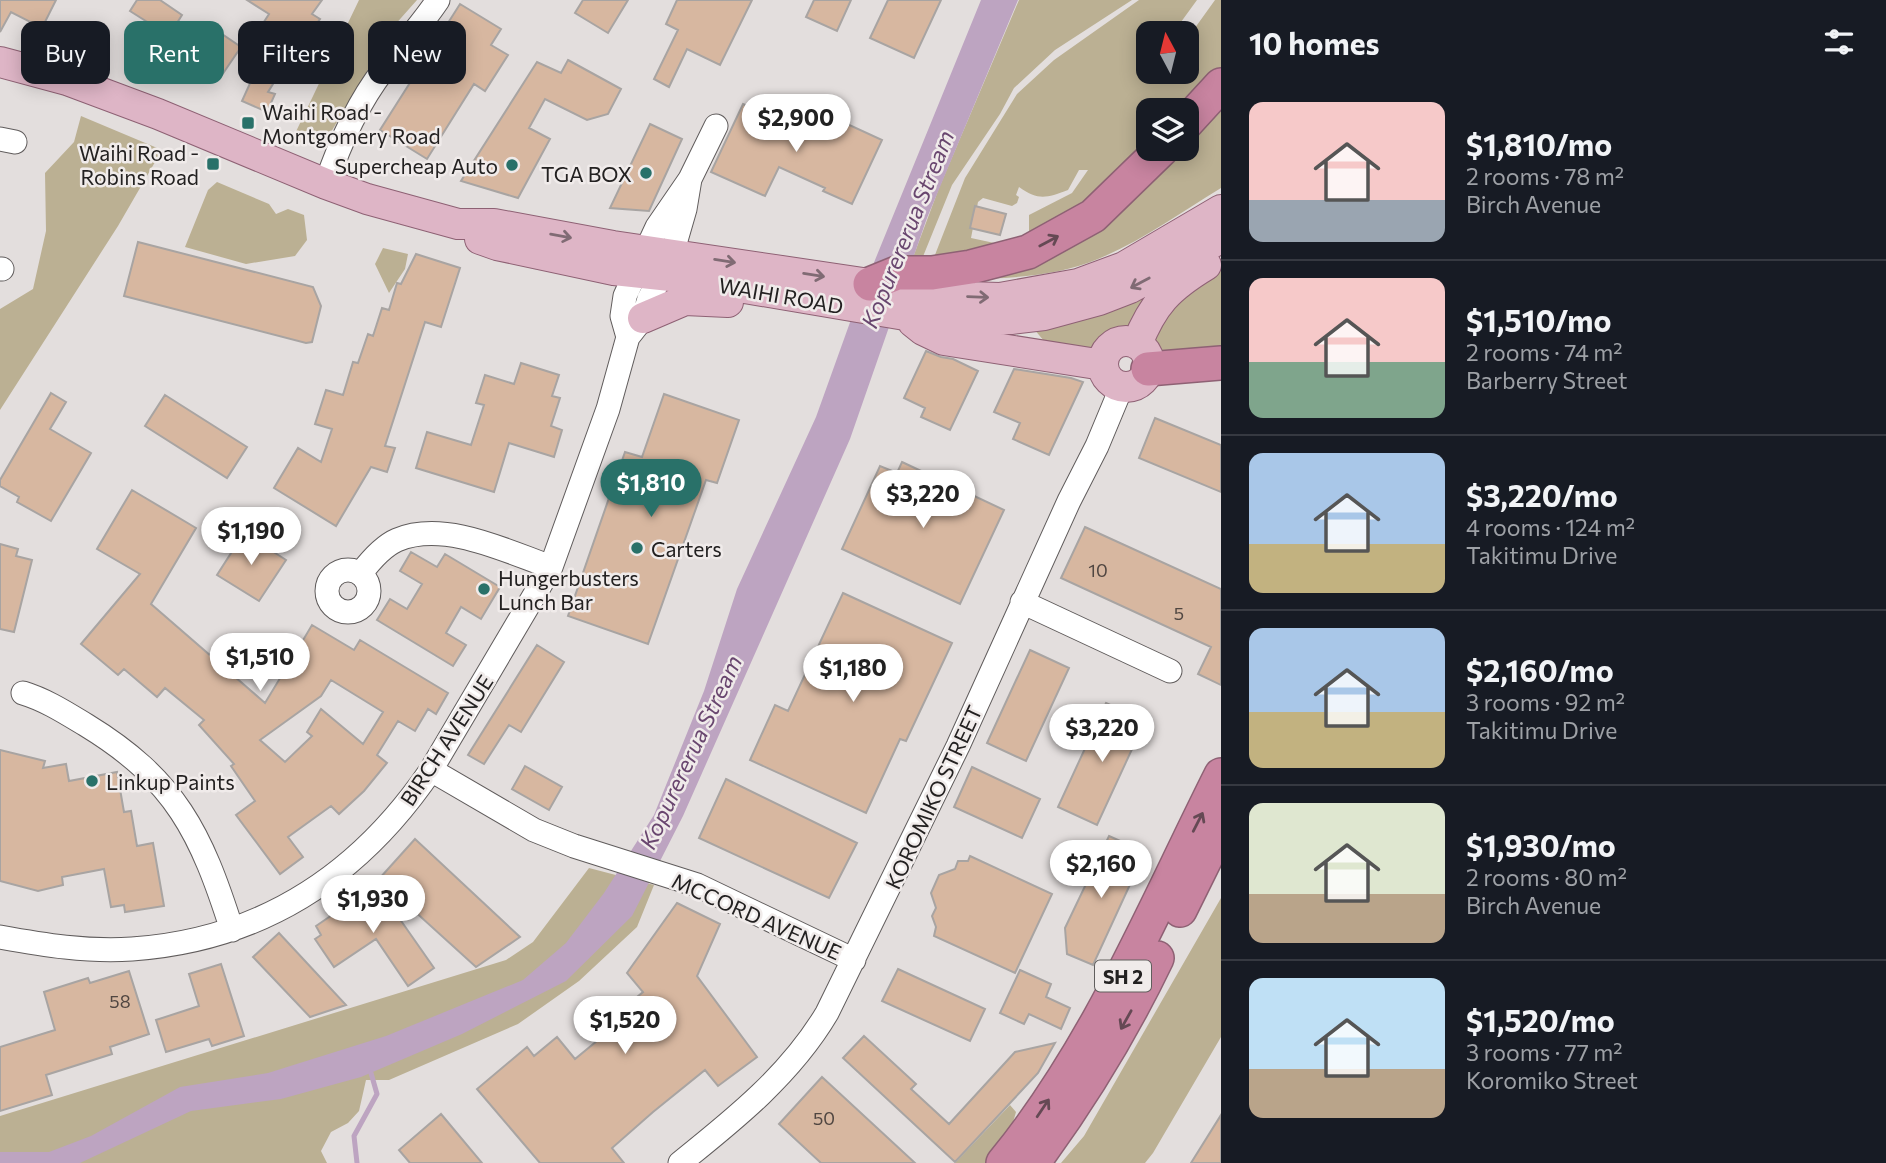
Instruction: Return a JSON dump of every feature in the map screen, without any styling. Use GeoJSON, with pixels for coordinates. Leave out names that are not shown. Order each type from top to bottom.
{"type":"FeatureCollection","features":[{"type":"Feature","properties":{"kind":"highway"},"geometry":{"type":"LineString","coordinates":[[1199,109],[1221,85]]}},
{"type":"Feature","properties":{"kind":"highway"},"geometry":{"type":"LineString","coordinates":[[854,290],[897,273],[909,293],[971,267],[1028,252],[1093,216],[1150,161]]}},
{"type":"Feature","properties":{"kind":"highway"},"geometry":{"type":"LineString","coordinates":[[1127,366],[1221,363]]}},
{"type":"Feature","properties":{"kind":"highway","name":"SH 2"},"geometry":{"type":"LineString","coordinates":[[1003,1163],[1091,1035],[1221,775]]}},
{"type":"Feature","properties":{"kind":"highway","name":"SH 2"},"geometry":{"type":"LineString","coordinates":[[1033,1163],[1080,1096],[1129,1016],[1221,827]]}},
{"type":"Feature","properties":{"kind":"main road","name":"WAIHI ROAD"},"geometry":{"type":"LineString","coordinates":[[0,62],[67,80],[158,114],[366,199],[458,224],[482,241],[614,270],[654,263],[854,290]]}},
{"type":"Feature","properties":{"kind":"main road"},"geometry":{"type":"LineString","coordinates":[[909,293],[1000,298],[1078,284],[1124,267],[1221,210]]}},
{"type":"Feature","properties":{"kind":"main road"},"geometry":{"type":"LineString","coordinates":[[909,293],[964,320],[1044,315],[1115,294],[1221,238]]}},
{"type":"Feature","properties":{"kind":"main road"},"geometry":{"type":"LineString","coordinates":[[909,293],[923,330],[944,340],[1055,358],[1127,366],[1148,316],[1159,301],[1193,273],[1221,256]]}},
{"type":"Feature","properties":{"kind":"main road","name":"WAIHI ROAD"},"geometry":{"type":"LineString","coordinates":[[654,263],[788,297],[854,290]]}},
{"type":"Feature","properties":{"kind":"main road"},"geometry":{"type":"LineString","coordinates":[[635,328],[685,300],[728,302],[788,297]]}},
{"type":"Feature","properties":{"kind":"main road"},"geometry":{"type":"LineString","coordinates":[[1011,319],[1055,358]]}},
{"type":"Feature","properties":{"kind":"street"},"geometry":{"type":"LineString","coordinates":[[326,184],[348,125],[360,104],[438,0]]}},
{"type":"Feature","properties":{"kind":"street","name":"BIRCH AVENUE"},"geometry":{"type":"LineString","coordinates":[[0,937],[55,947],[133,949],[173,944],[232,930],[277,911],[330,878],[376,840],[411,800],[431,770],[551,567],[635,328],[654,263],[657,227],[690,179],[716,126]]}},
{"type":"Feature","properties":{"kind":"street","name":"KOROMIKO STREET"},"geometry":{"type":"LineString","coordinates":[[680,1163],[728,1125],[784,1071],[817,1030],[958,746],[1022,602],[1097,446],[1127,366]]}},
{"type":"Feature","properties":{"kind":"street"},"geometry":{"type":"LineString","coordinates":[[361,573],[390,544],[428,533],[446,533],[462,537],[551,567]]}},
{"type":"Feature","properties":{"kind":"street"},"geometry":{"type":"LineString","coordinates":[[1022,602],[1170,671]]}},
{"type":"Feature","properties":{"kind":"street"},"geometry":{"type":"LineString","coordinates":[[23,693],[51,704],[105,736],[142,765],[176,801],[203,846],[232,930]]}},
{"type":"Feature","properties":{"kind":"street","name":"MCCORD AVENUE"},"geometry":{"type":"LineString","coordinates":[[431,770],[534,830],[677,877],[854,960]]}},
{"type":"Feature","properties":{"kind":"shaded area"},"geometry":{"type":"Polygon","coordinates":[[[359,0],[417,0],[398,21],[368,21],[368,69],[324,144],[291,142],[319,84],[354,84],[354,21],[349,21],[359,0]]]}},
{"type":"Feature","properties":{"kind":"shaded area"},"geometry":{"type":"Polygon","coordinates":[[[1019,0],[1132,0],[1055,50],[1014,88],[1000,114],[952,185],[922,259],[912,260],[939,188],[1019,0]]]}},
{"type":"Feature","properties":{"kind":"shaded area"},"geometry":{"type":"Polygon","coordinates":[[[1139,0],[1197,0],[1182,21],[1136,21],[1136,84],[1199,84],[1199,22],[1215,0],[1221,0],[1221,70],[1194,98],[1136,98],[1136,160],[1112,189],[1005,248],[933,260],[965,178],[1017,94],[1054,60],[1139,0]],[[1079,170],[1068,190],[1054,195],[1032,195],[1019,187],[1017,203],[1012,206],[983,198],[978,202],[971,238],[999,244],[1029,234],[1029,215],[1072,193],[1088,170],[1079,170]]]}},
{"type":"Feature","properties":{"kind":"shaded area"},"geometry":{"type":"Polygon","coordinates":[[[1221,98],[1221,188],[1130,244],[1082,265],[1033,275],[965,279],[1153,161],[1199,161],[1199,121],[1221,98]]]}},
{"type":"Feature","properties":{"kind":"shaded area"},"geometry":{"type":"Polygon","coordinates":[[[81,116],[162,150],[118,226],[0,410],[0,309],[33,289],[46,231],[45,173],[74,142],[81,116]]]}},
{"type":"Feature","properties":{"kind":"shaded area"},"geometry":{"type":"Polygon","coordinates":[[[217,182],[269,204],[276,214],[288,209],[304,215],[307,240],[295,256],[246,264],[185,247],[208,190],[217,182]]]}},
{"type":"Feature","properties":{"kind":"shaded area"},"geometry":{"type":"Polygon","coordinates":[[[383,248],[408,254],[405,269],[389,293],[375,264],[383,248]]]}},
{"type":"Feature","properties":{"kind":"shaded area"},"geometry":{"type":"Polygon","coordinates":[[[1221,263],[1221,350],[1164,352],[1154,345],[1150,337],[1172,306],[1191,286],[1221,263]]]}},
{"type":"Feature","properties":{"kind":"shaded area"},"geometry":{"type":"Polygon","coordinates":[[[1166,283],[1130,326],[1116,328],[1105,334],[1088,355],[1044,341],[1034,329],[1088,319],[1125,305],[1166,283]]]}},
{"type":"Feature","properties":{"kind":"shaded area"},"geometry":{"type":"Polygon","coordinates":[[[589,868],[654,885],[637,927],[579,981],[518,1024],[389,1080],[366,1080],[359,1111],[348,1123],[331,1132],[321,1151],[327,1163],[0,1163],[0,1116],[506,960],[533,942],[589,868]]]}},
{"type":"Feature","properties":{"kind":"shaded area"},"geometry":{"type":"Polygon","coordinates":[[[1221,898],[1221,1037],[1153,1153],[1145,1163],[1061,1163],[1084,1136],[1221,898]]]}},
{"type":"Feature","properties":{"kind":"shaded area"},"geometry":{"type":"Polygon","coordinates":[[[1010,1105],[1016,1112],[1009,1133],[997,1152],[986,1163],[955,1163],[1010,1105]]]}},
{"type":"Feature","properties":{"kind":"water","name":"Kopurererua Stream"},"geometry":{"type":"Polygon","coordinates":[[[981,0],[1018,0],[927,218],[850,439],[683,816],[632,916],[566,981],[462,1034],[361,1077],[281,1099],[191,1111],[80,1163],[0,1163],[0,1152],[49,1152],[91,1136],[180,1087],[268,1073],[386,1036],[523,980],[566,943],[604,893],[654,815],[704,691],[737,589],[816,417],[853,314],[981,0]]]}},
{"type":"Feature","properties":{"kind":"building"},"geometry":{"type":"Polygon","coordinates":[[[0,0],[56,0],[46,21],[28,21],[11,12],[0,32],[0,0]]]}},
{"type":"Feature","properties":{"kind":"building"},"geometry":{"type":"Polygon","coordinates":[[[137,0],[160,0],[182,15],[178,21],[146,21],[130,11],[137,0]]]}},
{"type":"Feature","properties":{"kind":"building"},"geometry":{"type":"Polygon","coordinates":[[[247,0],[322,0],[312,14],[320,19],[319,21],[265,21],[269,14],[247,0]]]}},
{"type":"Feature","properties":{"kind":"building"},"geometry":{"type":"Polygon","coordinates":[[[583,0],[628,0],[608,33],[575,13],[583,0]]]}},
{"type":"Feature","properties":{"kind":"building"},"geometry":{"type":"Polygon","coordinates":[[[677,0],[752,0],[720,65],[687,49],[669,87],[654,79],[678,30],[666,24],[677,0]]]}},
{"type":"Feature","properties":{"kind":"building"},"geometry":{"type":"Polygon","coordinates":[[[814,0],[851,0],[837,31],[806,17],[814,0]]]}},
{"type":"Feature","properties":{"kind":"building"},"geometry":{"type":"Polygon","coordinates":[[[888,0],[941,0],[914,58],[870,38],[888,0]]]}},
{"type":"Feature","properties":{"kind":"building"},"geometry":{"type":"Polygon","coordinates":[[[460,4],[501,29],[491,45],[508,55],[485,91],[474,84],[427,159],[380,130],[409,84],[466,84],[466,21],[449,21],[460,4]]]}},
{"type":"Feature","properties":{"kind":"building"},"geometry":{"type":"Polygon","coordinates":[[[224,35],[238,45],[238,51],[224,72],[224,35]]]}},
{"type":"Feature","properties":{"kind":"building"},"geometry":{"type":"Polygon","coordinates":[[[568,60],[621,89],[608,114],[587,120],[545,99],[529,128],[550,139],[518,198],[461,181],[537,62],[561,73],[568,60]]]}},
{"type":"Feature","properties":{"kind":"building"},"geometry":{"type":"Polygon","coordinates":[[[250,84],[273,84],[268,92],[275,94],[267,112],[242,101],[250,84]]]}},
{"type":"Feature","properties":{"kind":"building"},"geometry":{"type":"Polygon","coordinates":[[[743,104],[819,139],[830,116],[882,140],[852,204],[779,167],[765,196],[711,172],[743,104]]]}},
{"type":"Feature","properties":{"kind":"building","name":"TGA BOX"},"geometry":{"type":"Polygon","coordinates":[[[650,124],[682,139],[649,211],[610,208],[650,124]]]}},
{"type":"Feature","properties":{"kind":"building"},"geometry":{"type":"Polygon","coordinates":[[[975,206],[1006,214],[1000,235],[970,228],[975,206]]]}},
{"type":"Feature","properties":{"kind":"building"},"geometry":{"type":"Polygon","coordinates":[[[138,242],[313,287],[321,306],[312,342],[306,343],[124,296],[138,242]]]}},
{"type":"Feature","properties":{"kind":"building"},"geometry":{"type":"Polygon","coordinates":[[[416,254],[460,268],[441,327],[425,322],[385,446],[395,448],[387,472],[371,467],[336,526],[274,488],[298,448],[321,462],[332,429],[315,424],[326,390],[343,395],[353,362],[358,363],[368,334],[373,336],[382,308],[389,310],[397,283],[401,284],[416,254]]]}},
{"type":"Feature","properties":{"kind":"building"},"geometry":{"type":"Polygon","coordinates":[[[926,351],[953,359],[978,371],[950,430],[921,417],[925,408],[904,398],[926,351]]]}},
{"type":"Feature","properties":{"kind":"building"},"geometry":{"type":"Polygon","coordinates":[[[521,363],[559,375],[552,396],[560,398],[551,426],[562,430],[554,457],[509,443],[494,492],[416,468],[427,432],[471,445],[484,405],[476,403],[485,375],[514,384],[521,363]]]}},
{"type":"Feature","properties":{"kind":"building"},"geometry":{"type":"Polygon","coordinates":[[[1014,369],[1083,382],[1049,455],[1013,439],[1020,423],[994,412],[1014,369]]]}},
{"type":"Feature","properties":{"kind":"building"},"geometry":{"type":"Polygon","coordinates":[[[51,393],[66,402],[50,429],[91,453],[51,521],[17,502],[19,497],[0,486],[0,480],[51,393]]]}},
{"type":"Feature","properties":{"kind":"building","name":"Carters"},"geometry":{"type":"Polygon","coordinates":[[[664,394],[739,420],[717,483],[706,480],[648,644],[568,616],[625,452],[642,457],[664,394]]]}},
{"type":"Feature","properties":{"kind":"building"},"geometry":{"type":"Polygon","coordinates":[[[165,395],[247,447],[227,478],[145,426],[165,395]]]}},
{"type":"Feature","properties":{"kind":"building"},"geometry":{"type":"Polygon","coordinates":[[[1155,418],[1221,445],[1221,492],[1139,458],[1155,418]]]}},
{"type":"Feature","properties":{"kind":"building"},"geometry":{"type":"Polygon","coordinates":[[[902,462],[1004,510],[960,604],[842,549],[880,466],[897,473],[902,462]]]}},
{"type":"Feature","properties":{"kind":"building"},"geometry":{"type":"Polygon","coordinates":[[[132,490],[196,528],[151,604],[265,703],[282,675],[271,669],[282,651],[293,657],[312,625],[354,650],[360,640],[448,693],[436,714],[428,709],[415,731],[398,721],[377,755],[387,763],[364,791],[339,814],[331,806],[288,837],[303,857],[280,874],[236,815],[255,801],[231,766],[234,764],[199,725],[204,720],[165,688],[157,697],[124,669],[118,675],[81,644],[140,574],[97,549],[132,490]],[[331,680],[321,696],[260,740],[285,762],[312,736],[307,732],[321,709],[363,744],[383,712],[331,680]]]}},
{"type":"Feature","properties":{"kind":"building"},"geometry":{"type":"Polygon","coordinates":[[[1085,527],[1221,589],[1221,685],[1198,674],[1211,647],[1061,578],[1085,527]]]}},
{"type":"Feature","properties":{"kind":"building"},"geometry":{"type":"Polygon","coordinates":[[[244,533],[286,560],[259,601],[217,575],[244,533]]]}},
{"type":"Feature","properties":{"kind":"building"},"geometry":{"type":"Polygon","coordinates":[[[0,544],[18,549],[16,556],[32,560],[14,632],[0,629],[0,544]]]}},
{"type":"Feature","properties":{"kind":"building"},"geometry":{"type":"Polygon","coordinates":[[[411,552],[437,567],[445,554],[500,587],[481,619],[461,607],[446,633],[466,645],[453,666],[377,620],[390,599],[407,609],[422,584],[400,571],[411,552]]]}},
{"type":"Feature","properties":{"kind":"building"},"geometry":{"type":"Polygon","coordinates":[[[843,593],[952,643],[906,741],[900,739],[866,813],[750,760],[775,705],[788,711],[843,593]]]}},
{"type":"Feature","properties":{"kind":"building"},"geometry":{"type":"Polygon","coordinates":[[[537,645],[564,662],[521,732],[509,725],[484,764],[468,755],[537,645]]]}},
{"type":"Feature","properties":{"kind":"building"},"geometry":{"type":"Polygon","coordinates":[[[1030,650],[1069,668],[1026,761],[987,743],[1030,650]]]}},
{"type":"Feature","properties":{"kind":"building"},"geometry":{"type":"Polygon","coordinates":[[[1106,703],[1145,721],[1097,825],[1058,807],[1106,703]]]}},
{"type":"Feature","properties":{"kind":"building"},"geometry":{"type":"Polygon","coordinates":[[[0,750],[45,761],[43,768],[66,764],[69,781],[117,772],[124,812],[131,811],[137,846],[153,843],[164,906],[125,912],[124,905],[111,907],[104,869],[62,877],[63,885],[38,891],[0,881],[0,750]]]}},
{"type":"Feature","properties":{"kind":"building"},"geometry":{"type":"Polygon","coordinates":[[[525,766],[562,787],[549,810],[512,789],[525,766]]]}},
{"type":"Feature","properties":{"kind":"building"},"geometry":{"type":"Polygon","coordinates":[[[972,767],[1040,799],[1022,838],[954,807],[972,767]]]}},
{"type":"Feature","properties":{"kind":"building"},"geometry":{"type":"Polygon","coordinates":[[[726,779],[857,843],[829,898],[699,838],[726,779]]]}},
{"type":"Feature","properties":{"kind":"building"},"geometry":{"type":"Polygon","coordinates":[[[1109,836],[1145,852],[1093,965],[1067,954],[1065,928],[1109,836]]]}},
{"type":"Feature","properties":{"kind":"building"},"geometry":{"type":"Polygon","coordinates":[[[415,839],[520,937],[476,967],[379,879],[415,839]]]}},
{"type":"Feature","properties":{"kind":"building"},"geometry":{"type":"Polygon","coordinates":[[[970,856],[1052,894],[1015,973],[934,936],[936,927],[932,916],[936,908],[931,893],[939,875],[955,869],[958,861],[968,861],[970,856]]]}},
{"type":"Feature","properties":{"kind":"building"},"geometry":{"type":"Polygon","coordinates":[[[376,885],[434,968],[408,986],[376,939],[334,967],[315,939],[321,935],[316,926],[376,885]]]}},
{"type":"Feature","properties":{"kind":"building"},"geometry":{"type":"Polygon","coordinates":[[[677,903],[720,924],[697,976],[757,1057],[718,1086],[705,1070],[612,1148],[624,1163],[540,1163],[477,1089],[527,1047],[534,1056],[557,1037],[575,1059],[609,1031],[609,1020],[643,992],[627,973],[677,903]]]}},
{"type":"Feature","properties":{"kind":"building"},"geometry":{"type":"Polygon","coordinates":[[[279,933],[346,1005],[310,1017],[253,957],[279,933]]]}},
{"type":"Feature","properties":{"kind":"building"},"geometry":{"type":"Polygon","coordinates":[[[221,964],[244,1036],[212,1046],[209,1039],[166,1052],[156,1020],[199,1006],[189,974],[221,964]]]}},
{"type":"Feature","properties":{"kind":"building"},"geometry":{"type":"Polygon","coordinates":[[[898,969],[985,1009],[970,1041],[882,1001],[898,969]]]}},
{"type":"Feature","properties":{"kind":"building"},"geometry":{"type":"Polygon","coordinates":[[[1020,970],[1051,984],[1046,997],[1070,1008],[1061,1029],[1029,1014],[1024,1024],[1000,1013],[1020,970]]]}},
{"type":"Feature","properties":{"kind":"building"},"geometry":{"type":"Polygon","coordinates":[[[129,971],[149,1034],[110,1047],[112,1054],[46,1075],[52,1095],[0,1111],[0,1047],[55,1030],[44,992],[88,978],[90,983],[129,971]]]}},
{"type":"Feature","properties":{"kind":"building"},"geometry":{"type":"Polygon","coordinates":[[[864,1036],[916,1084],[911,1089],[949,1124],[1015,1052],[1055,1043],[1038,1073],[955,1162],[843,1058],[864,1036]]]}},
{"type":"Feature","properties":{"kind":"building"},"geometry":{"type":"Polygon","coordinates":[[[822,1077],[915,1163],[821,1163],[779,1124],[822,1077]]]}},
{"type":"Feature","properties":{"kind":"building"},"geometry":{"type":"Polygon","coordinates":[[[441,1114],[482,1163],[410,1163],[399,1150],[441,1114]]]}},
{"type":"Feature","properties":{"kind":"building"},"geometry":{"type":"Polygon","coordinates":[[[1221,1115],[1221,1163],[1191,1163],[1221,1115]]]}},
{"type":"Feature","properties":{"kind":"waterway"},"geometry":{"type":"LineString","coordinates":[[357,1163],[354,1136],[377,1094],[371,1073]]}},
{"type":"Feature","properties":{"kind":"place","name":"Waihi Road - Montgomery Road"},"geometry":{"type":"Point","coordinates":[248,123]}},
{"type":"Feature","properties":{"kind":"place","name":"Waihi Road - Robins Road"},"geometry":{"type":"Point","coordinates":[213,164]}},
{"type":"Feature","properties":{"kind":"place","name":"Supercheap Auto"},"geometry":{"type":"Point","coordinates":[512,165]}},
{"type":"Feature","properties":{"kind":"place","name":"TGA BOX"},"geometry":{"type":"Point","coordinates":[646,173]}},
{"type":"Feature","properties":{"kind":"place","name":"Carters"},"geometry":{"type":"Point","coordinates":[637,548]}},
{"type":"Feature","properties":{"kind":"place","name":"Hungerbusters Lunch Bar"},"geometry":{"type":"Point","coordinates":[484,589]}},
{"type":"Feature","properties":{"kind":"place","name":"Linkup Paints"},"geometry":{"type":"Point","coordinates":[92,781]}}]}
